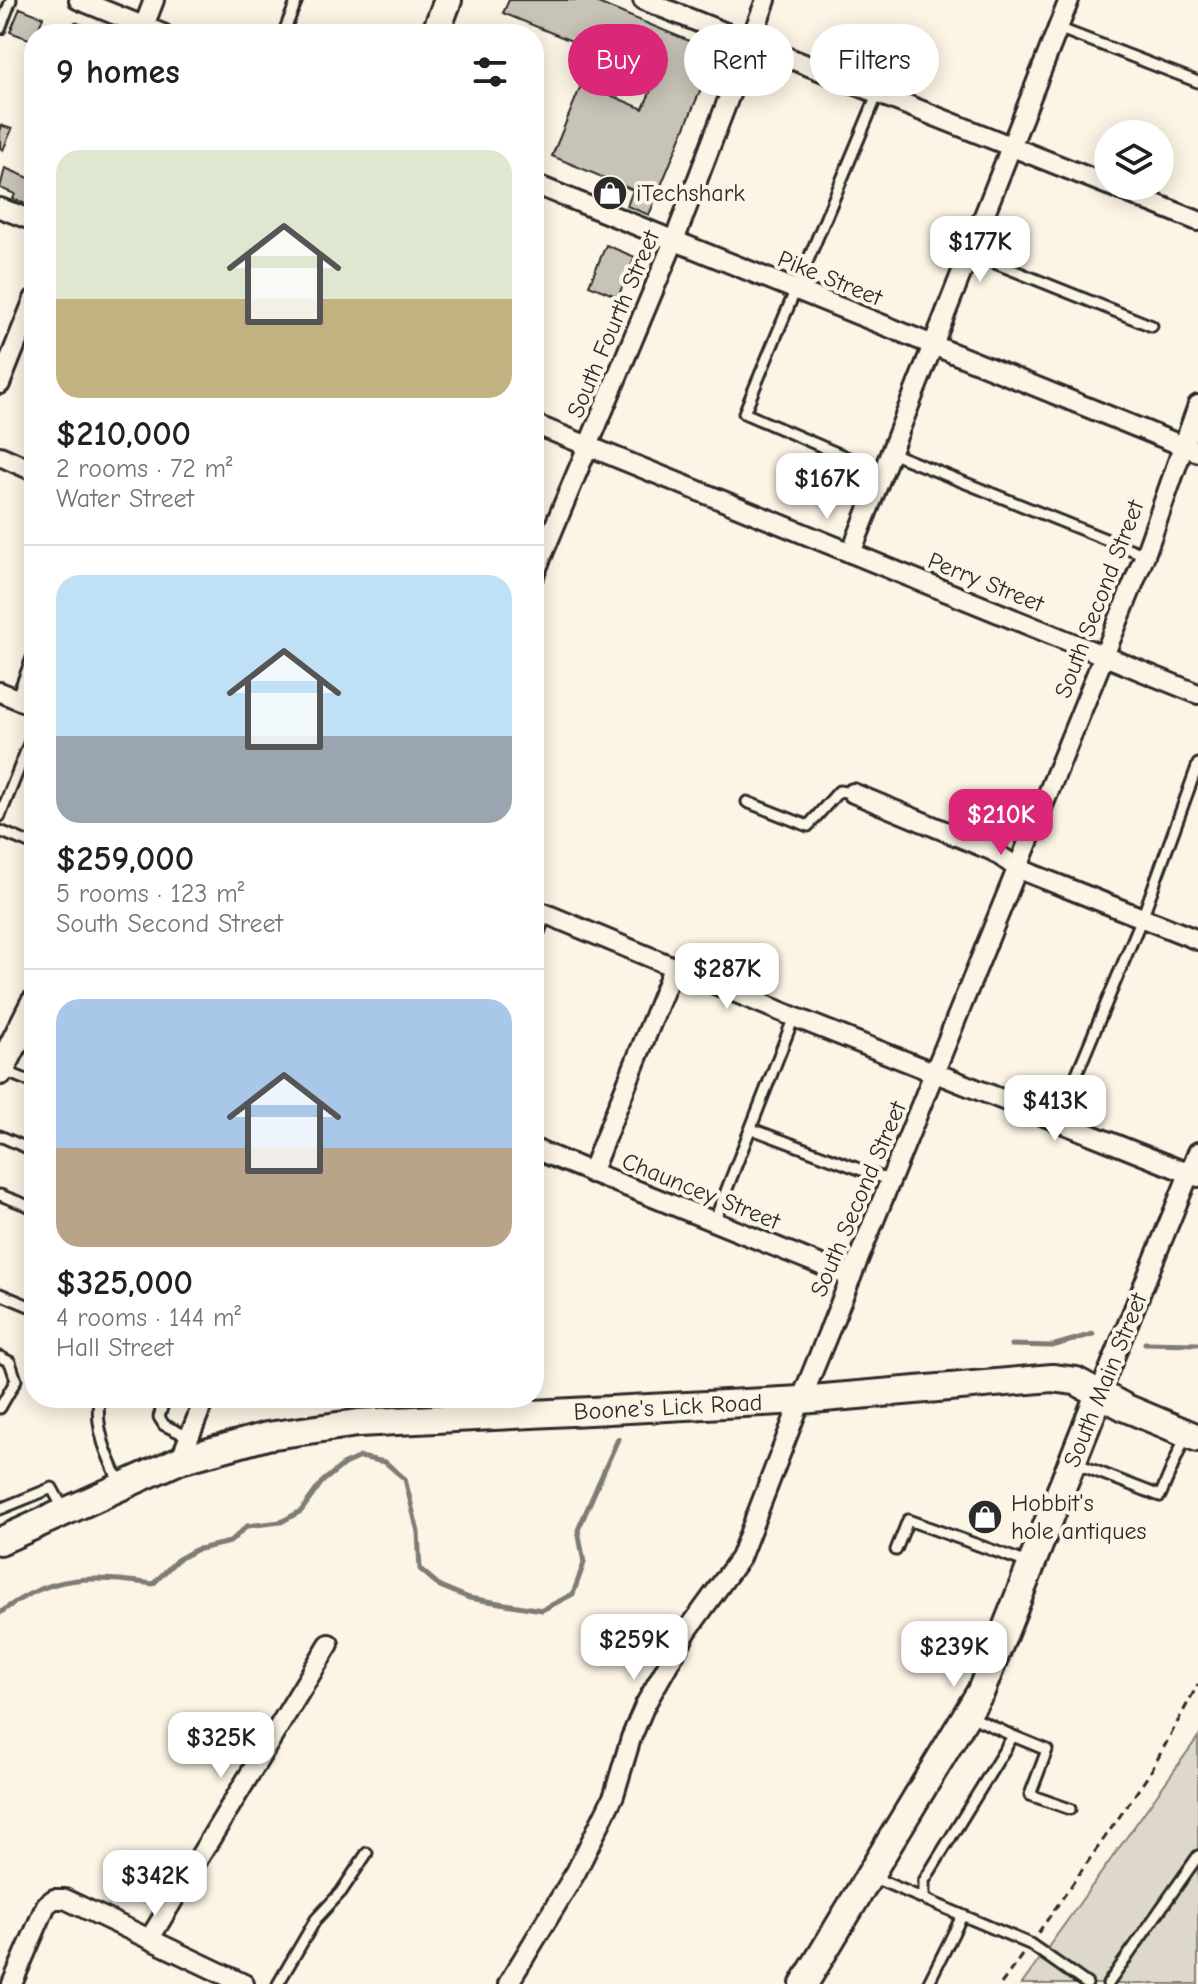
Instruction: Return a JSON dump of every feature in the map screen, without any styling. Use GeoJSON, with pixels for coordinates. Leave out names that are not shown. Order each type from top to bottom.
{"type":"FeatureCollection","features":[{"type":"Feature","properties":{"kind":"street"},"geometry":{"type":"LineString","coordinates":[[79,0],[129,24]]}},
{"type":"Feature","properties":{"kind":"street"},"geometry":{"type":"LineString","coordinates":[[144,24],[154,0]]}},
{"type":"Feature","properties":{"kind":"street"},"geometry":{"type":"LineString","coordinates":[[439,24],[448,0]]}},
{"type":"Feature","properties":{"kind":"street"},"geometry":{"type":"LineString","coordinates":[[643,0],[704,24]]}},
{"type":"Feature","properties":{"kind":"street","name":"South Fourth Street"},"geometry":{"type":"LineString","coordinates":[[757,24],[766,0]]}},
{"type":"Feature","properties":{"kind":"street"},"geometry":{"type":"LineString","coordinates":[[851,553],[1069,0]]}},
{"type":"Feature","properties":{"kind":"street","name":"South Fourth Street"},"geometry":{"type":"LineString","coordinates":[[544,551],[674,241],[729,96]]}},
{"type":"Feature","properties":{"kind":"street"},"geometry":{"type":"LineString","coordinates":[[885,96],[1094,180]]}},
{"type":"Feature","properties":{"kind":"street","name":"Pike Street"},"geometry":{"type":"LineString","coordinates":[[544,188],[1190,448]]}},
{"type":"Feature","properties":{"kind":"street"},"geometry":{"type":"LineString","coordinates":[[1145,200],[1198,221]]}},
{"type":"Feature","properties":{"kind":"street"},"geometry":{"type":"LineString","coordinates":[[0,208],[24,217]]}},
{"type":"Feature","properties":{"kind":"street"},"geometry":{"type":"LineString","coordinates":[[0,384],[24,324]]}},
{"type":"Feature","properties":{"kind":"street","name":"South Second Street"},"geometry":{"type":"LineString","coordinates":[[508,1984],[576,1872],[614,1795],[645,1705],[687,1631],[740,1558],[801,1400],[1190,448],[1198,405]]}},
{"type":"Feature","properties":{"kind":"street","name":"Perry Street"},"geometry":{"type":"LineString","coordinates":[[544,428],[1198,694]]}},
{"type":"Feature","properties":{"kind":"street"},"geometry":{"type":"LineString","coordinates":[[0,456],[24,467]]}},
{"type":"Feature","properties":{"kind":"street"},"geometry":{"type":"LineString","coordinates":[[853,793],[993,851],[1019,869],[1198,940]]}},
{"type":"Feature","properties":{"kind":"street"},"geometry":{"type":"LineString","coordinates":[[544,913],[794,1017],[1194,1175]]}},
{"type":"Feature","properties":{"kind":"street"},"geometry":{"type":"LineString","coordinates":[[591,1173],[674,966]]}},
{"type":"Feature","properties":{"kind":"street"},"geometry":{"type":"LineString","coordinates":[[0,1070],[24,1038]]}},
{"type":"Feature","properties":{"kind":"street","name":"South Main Street"},"geometry":{"type":"LineString","coordinates":[[804,1984],[969,1716],[1100,1392],[1194,1175],[1198,1152]]}},
{"type":"Feature","properties":{"kind":"street","name":"Chauncey Street"},"geometry":{"type":"LineString","coordinates":[[544,1153],[851,1277]]}},
{"type":"Feature","properties":{"kind":"street","name":"Boone's Lick Road"},"geometry":{"type":"LineString","coordinates":[[0,1541],[122,1486],[185,1448],[358,1423],[801,1400],[1032,1378],[1076,1381],[1126,1408],[1192,1436]]}},
{"type":"Feature","properties":{"kind":"street"},"geometry":{"type":"LineString","coordinates":[[185,1448],[201,1408]]}},
{"type":"Feature","properties":{"kind":"street"},"geometry":{"type":"LineString","coordinates":[[150,1938],[329,1644]]}},
{"type":"Feature","properties":{"kind":"street"},"geometry":{"type":"LineString","coordinates":[[12,1984],[46,1905],[54,1899],[65,1899],[244,1984]]}},
{"type":"Feature","properties":{"kind":"lane"},"geometry":{"type":"LineString","coordinates":[[0,29],[11,0]]}},
{"type":"Feature","properties":{"kind":"lane"},"geometry":{"type":"LineString","coordinates":[[287,24],[297,0]]}},
{"type":"Feature","properties":{"kind":"lane"},"geometry":{"type":"LineString","coordinates":[[1058,28],[1198,82]]}},
{"type":"Feature","properties":{"kind":"lane"},"geometry":{"type":"LineString","coordinates":[[877,96],[797,291],[784,311],[744,413],[883,473]]}},
{"type":"Feature","properties":{"kind":"lane"},"geometry":{"type":"LineString","coordinates":[[970,253],[1152,326]]}},
{"type":"Feature","properties":{"kind":"lane"},"geometry":{"type":"LineString","coordinates":[[891,453],[1145,555]]}},
{"type":"Feature","properties":{"kind":"lane"},"geometry":{"type":"LineString","coordinates":[[8,695],[24,669]]}},
{"type":"Feature","properties":{"kind":"lane"},"geometry":{"type":"LineString","coordinates":[[0,816],[24,756]]}},
{"type":"Feature","properties":{"kind":"lane"},"geometry":{"type":"LineString","coordinates":[[1057,1121],[1142,918],[1198,764]]}},
{"type":"Feature","properties":{"kind":"lane"},"geometry":{"type":"LineString","coordinates":[[747,802],[808,826],[839,791],[853,793]]}},
{"type":"Feature","properties":{"kind":"lane"},"geometry":{"type":"LineString","coordinates":[[0,831],[24,841]]}},
{"type":"Feature","properties":{"kind":"lane"},"geometry":{"type":"LineString","coordinates":[[714,1222],[794,1017]]}},
{"type":"Feature","properties":{"kind":"lane"},"geometry":{"type":"LineString","coordinates":[[0,1070],[24,1079]]}},
{"type":"Feature","properties":{"kind":"lane"},"geometry":{"type":"LineString","coordinates":[[752,1129],[891,1181]]}},
{"type":"Feature","properties":{"kind":"lane"},"geometry":{"type":"LineString","coordinates":[[0,1136],[24,1147]]}},
{"type":"Feature","properties":{"kind":"lane"},"geometry":{"type":"LineString","coordinates":[[0,1195],[24,1204]]}},
{"type":"Feature","properties":{"kind":"lane"},"geometry":{"type":"LineString","coordinates":[[0,1294],[24,1304]]}},
{"type":"Feature","properties":{"kind":"lane"},"geometry":{"type":"LineString","coordinates":[[0,1357],[10,1362],[16,1380],[0,1408]]}},
{"type":"Feature","properties":{"kind":"lane"},"geometry":{"type":"LineString","coordinates":[[98,1408],[102,1444],[122,1486]]}},
{"type":"Feature","properties":{"kind":"lane"},"geometry":{"type":"LineString","coordinates":[[162,1408],[159,1417],[185,1448]]}},
{"type":"Feature","properties":{"kind":"lane"},"geometry":{"type":"LineString","coordinates":[[1072,1461],[1160,1496],[1192,1436]]}},
{"type":"Feature","properties":{"kind":"lane"},"geometry":{"type":"LineString","coordinates":[[0,1509],[52,1488],[65,1512]]}},
{"type":"Feature","properties":{"kind":"lane"},"geometry":{"type":"LineString","coordinates":[[896,1550],[908,1520],[1031,1564]]}},
{"type":"Feature","properties":{"kind":"lane"},"geometry":{"type":"LineString","coordinates":[[969,1716],[1047,1750],[1030,1795],[1070,1809]]}},
{"type":"Feature","properties":{"kind":"lane"},"geometry":{"type":"LineString","coordinates":[[924,1899],[924,1881],[1013,1736]]}},
{"type":"Feature","properties":{"kind":"lane"},"geometry":{"type":"LineString","coordinates":[[278,1984],[316,1919],[341,1892],[367,1853]]}},
{"type":"Feature","properties":{"kind":"lane"},"geometry":{"type":"LineString","coordinates":[[1108,1984],[1198,1856]]}},
{"type":"Feature","properties":{"kind":"lane"},"geometry":{"type":"LineString","coordinates":[[869,1876],[1030,1944],[1087,1984]]}},
{"type":"Feature","properties":{"kind":"lane"},"geometry":{"type":"LineString","coordinates":[[928,1984],[962,1916]]}},
{"type":"Feature","properties":{"kind":"path"},"geometry":{"type":"LineString","coordinates":[[1001,1984],[1150,1773],[1198,1684]]}},
{"type":"Feature","properties":{"kind":"shaded area"},"geometry":{"type":"Polygon","coordinates":[[[1198,1737],[1198,1984],[1022,1984],[1198,1737]]]}},
{"type":"Feature","properties":{"kind":"building"},"geometry":{"type":"Polygon","coordinates":[[[509,0],[591,0],[649,24],[568,24],[568,40],[544,30],[544,24],[530,24],[503,13],[509,0]]]}},
{"type":"Feature","properties":{"kind":"building"},"geometry":{"type":"Polygon","coordinates":[[[20,8],[43,17],[40,24],[24,24],[24,37],[10,32],[20,8]]]}},
{"type":"Feature","properties":{"kind":"building"},"geometry":{"type":"Polygon","coordinates":[[[668,32],[684,39],[684,96],[698,96],[649,215],[627,206],[633,190],[552,156],[577,96],[612,96],[643,109],[649,96],[668,96],[668,32]]]}},
{"type":"Feature","properties":{"kind":"building"},"geometry":{"type":"Polygon","coordinates":[[[0,125],[12,129],[3,150],[0,148],[0,125]]]}},
{"type":"Feature","properties":{"kind":"building"},"geometry":{"type":"Polygon","coordinates":[[[5,168],[24,176],[24,203],[13,199],[15,194],[0,188],[5,168]]]}},
{"type":"Feature","properties":{"kind":"building"},"geometry":{"type":"Polygon","coordinates":[[[606,245],[635,257],[618,297],[589,285],[606,245]]]}},
{"type":"Feature","properties":{"kind":"waterway"},"geometry":{"type":"LineString","coordinates":[[1011,1345],[1052,1346],[1093,1334]]}},
{"type":"Feature","properties":{"kind":"waterway"},"geometry":{"type":"LineString","coordinates":[[1145,1343],[1198,1344]]}},
{"type":"Feature","properties":{"kind":"waterway"},"geometry":{"type":"LineString","coordinates":[[0,1613],[37,1590],[73,1580],[153,1584],[177,1560],[195,1550],[230,1542],[247,1526],[281,1522],[301,1511],[322,1482],[344,1464],[360,1457],[385,1462],[405,1479],[418,1532],[420,1569],[440,1586],[469,1598],[542,1610],[573,1594],[584,1563],[578,1530],[618,1439]]}},
{"type":"Feature","properties":{"kind":"place","name":"iTechshark"},"geometry":{"type":"Point","coordinates":[610,193]}},
{"type":"Feature","properties":{"kind":"place","name":"Hobbit's hole antiques"},"geometry":{"type":"Point","coordinates":[985,1517]}}]}
